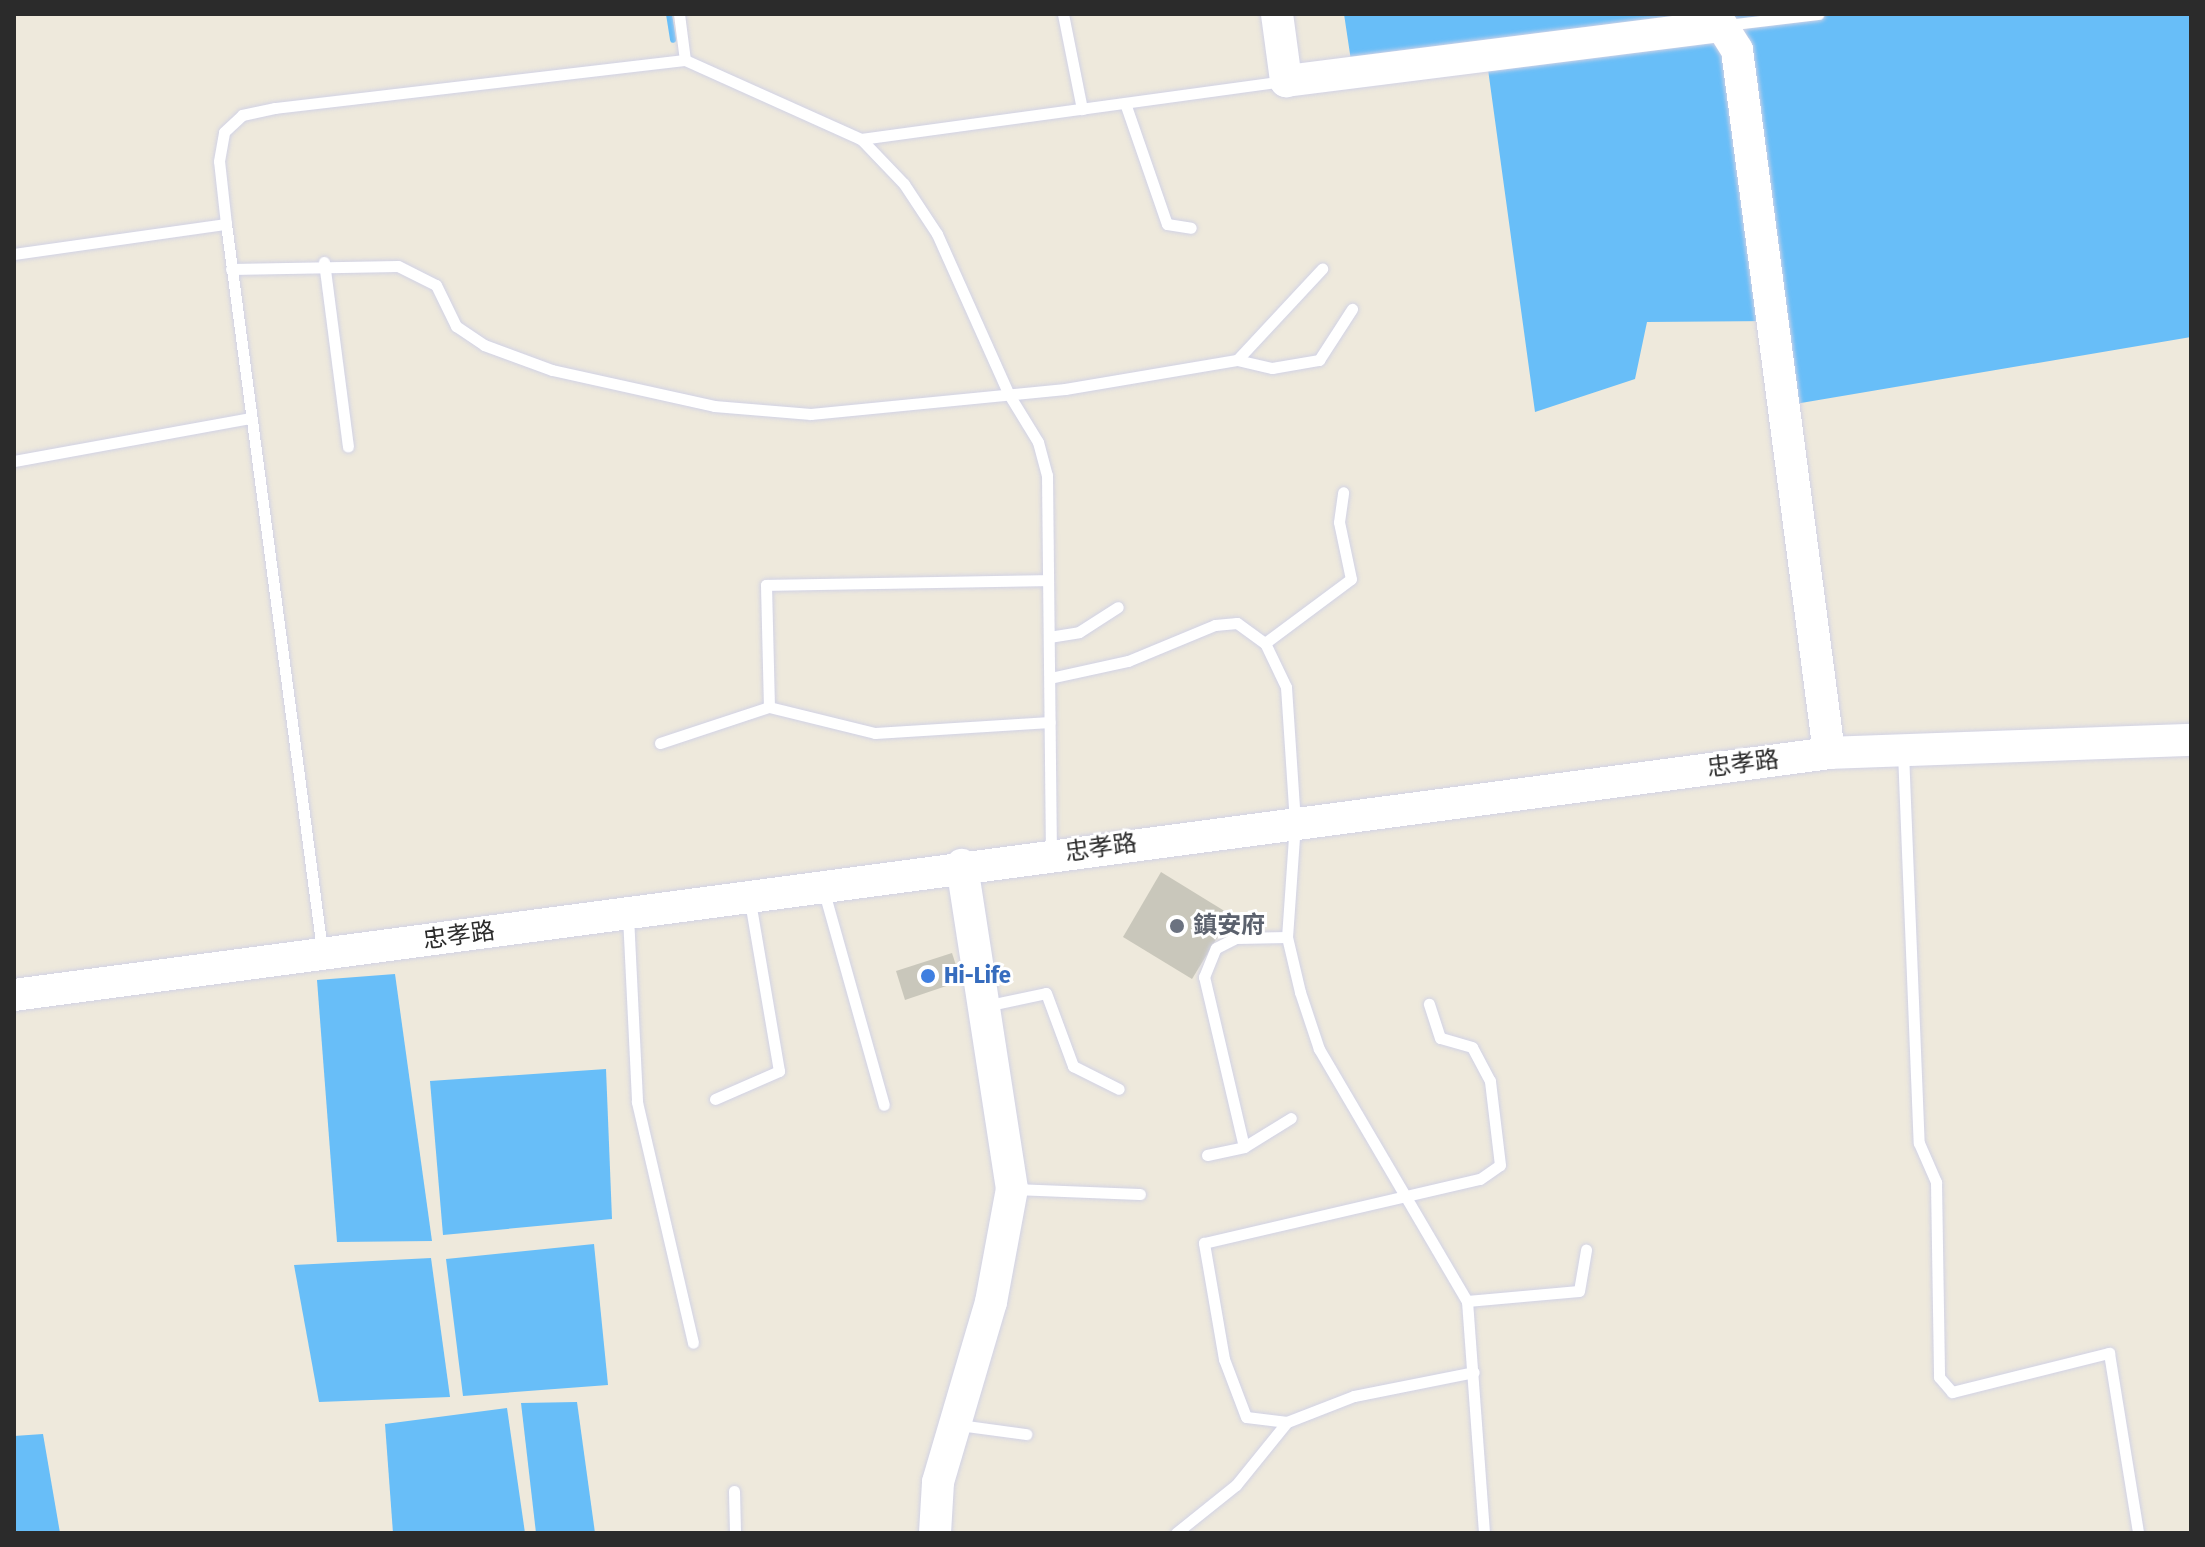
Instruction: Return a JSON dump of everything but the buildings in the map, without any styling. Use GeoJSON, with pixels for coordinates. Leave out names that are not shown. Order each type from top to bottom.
{"type":"FeatureCollection","features":[{"type":"Feature","properties":{"kind":"street"},"geometry":{"type":"LineString","coordinates":[[1277,14],[1286,81],[1722,26],[1737,50],[1829,753]]}},
{"type":"Feature","properties":{"kind":"street","name":"忠孝路"},"geometry":{"type":"LineString","coordinates":[[14,995],[322,955],[822,883],[1829,753],[2191,740]]}},
{"type":"Feature","properties":{"kind":"street"},"geometry":{"type":"LineString","coordinates":[[935,1533],[938,1482],[991,1302],[1012,1189],[962,865]]}},
{"type":"Feature","properties":{"kind":"lane"},"geometry":{"type":"LineString","coordinates":[[679,14],[685,60]]}},
{"type":"Feature","properties":{"kind":"lane"},"geometry":{"type":"LineString","coordinates":[[1063,14],[1082,109]]}},
{"type":"Feature","properties":{"kind":"lane"},"geometry":{"type":"LineString","coordinates":[[1722,26],[1818,14]]}},
{"type":"Feature","properties":{"kind":"lane"},"geometry":{"type":"LineString","coordinates":[[322,955],[219,161],[224,132],[242,115],[685,60],[861,139],[904,184],[937,234],[1008,393],[1038,442],[1047,475],[1051,854]]}},
{"type":"Feature","properties":{"kind":"lane"},"geometry":{"type":"LineString","coordinates":[[861,139],[1286,81]]}},
{"type":"Feature","properties":{"kind":"lane"},"geometry":{"type":"LineString","coordinates":[[1125,103],[1167,224],[1191,228]]}},
{"type":"Feature","properties":{"kind":"lane"},"geometry":{"type":"LineString","coordinates":[[14,254],[226,224]]}},
{"type":"Feature","properties":{"kind":"lane"},"geometry":{"type":"LineString","coordinates":[[231,269],[324,262],[398,266],[436,285],[456,326],[484,345],[552,370],[714,406],[811,414],[1008,393],[1237,360],[1272,368],[1319,360],[1352,309]]}},
{"type":"Feature","properties":{"kind":"lane"},"geometry":{"type":"LineString","coordinates":[[324,262],[348,446]]}},
{"type":"Feature","properties":{"kind":"lane"},"geometry":{"type":"LineString","coordinates":[[1237,360],[1322,269]]}},
{"type":"Feature","properties":{"kind":"lane"},"geometry":{"type":"LineString","coordinates":[[14,461],[251,418]]}},
{"type":"Feature","properties":{"kind":"lane"},"geometry":{"type":"LineString","coordinates":[[1265,643],[1351,579],[1339,522],[1343,492]]}},
{"type":"Feature","properties":{"kind":"lane"},"geometry":{"type":"LineString","coordinates":[[769,707],[766,585],[1048,580]]}},
{"type":"Feature","properties":{"kind":"lane"},"geometry":{"type":"LineString","coordinates":[[1049,637],[1079,632],[1118,607]]}},
{"type":"Feature","properties":{"kind":"lane"},"geometry":{"type":"LineString","coordinates":[[1050,678],[1128,661],[1215,625],[1237,623],[1265,643],[1286,687],[1295,823],[1287,937],[1319,1049],[1467,1301],[1484,1533]]}},
{"type":"Feature","properties":{"kind":"lane"},"geometry":{"type":"LineString","coordinates":[[660,743],[769,707],[875,733],[1050,722]]}},
{"type":"Feature","properties":{"kind":"lane"},"geometry":{"type":"LineString","coordinates":[[1902,750],[1919,1143],[1936,1182],[1939,1377],[1952,1392],[2109,1353],[2138,1533]]}},
{"type":"Feature","properties":{"kind":"lane"},"geometry":{"type":"LineString","coordinates":[[822,883],[884,1105]]}},
{"type":"Feature","properties":{"kind":"lane"},"geometry":{"type":"LineString","coordinates":[[715,1099],[779,1071],[749,893]]}},
{"type":"Feature","properties":{"kind":"lane"},"geometry":{"type":"LineString","coordinates":[[628,912],[637,1102],[693,1343]]}},
{"type":"Feature","properties":{"kind":"lane"},"geometry":{"type":"LineString","coordinates":[[1244,1147],[1204,977],[1216,948],[1236,938],[1287,937]]}},
{"type":"Feature","properties":{"kind":"lane"},"geometry":{"type":"LineString","coordinates":[[984,1006],[1046,993],[1073,1066],[1119,1089]]}},
{"type":"Feature","properties":{"kind":"lane"},"geometry":{"type":"LineString","coordinates":[[1429,1004],[1440,1038],[1472,1047],[1490,1081],[1500,1165],[1480,1179],[1405,1191],[1204,1243],[1224,1359],[1246,1417],[1287,1422],[1354,1396],[1474,1372]]}},
{"type":"Feature","properties":{"kind":"lane"},"geometry":{"type":"LineString","coordinates":[[1207,1155],[1244,1147],[1291,1118]]}},
{"type":"Feature","properties":{"kind":"lane"},"geometry":{"type":"LineString","coordinates":[[1012,1189],[1140,1194]]}},
{"type":"Feature","properties":{"kind":"lane"},"geometry":{"type":"LineString","coordinates":[[1467,1301],[1579,1291],[1586,1250]]}},
{"type":"Feature","properties":{"kind":"lane"},"geometry":{"type":"LineString","coordinates":[[1176,1533],[1236,1485],[1287,1422]]}},
{"type":"Feature","properties":{"kind":"lane"},"geometry":{"type":"LineString","coordinates":[[955,1424],[1026,1434]]}},
{"type":"Feature","properties":{"kind":"lane"},"geometry":{"type":"LineString","coordinates":[[734,1491],[735,1533]]}},
{"type":"Feature","properties":{"kind":"water"},"geometry":{"type":"Polygon","coordinates":[[[1344,14],[2191,14],[2191,337],[1795,404],[1772,321],[1647,322],[1635,379],[1535,412],[1487,62],[1353,74],[1344,14]]]}},
{"type":"Feature","properties":{"kind":"water"},"geometry":{"type":"Polygon","coordinates":[[[395,974],[432,1241],[337,1242],[317,980],[395,974]]]}},
{"type":"Feature","properties":{"kind":"water"},"geometry":{"type":"Polygon","coordinates":[[[606,1069],[612,1219],[443,1235],[430,1081],[606,1069]]]}},
{"type":"Feature","properties":{"kind":"water"},"geometry":{"type":"Polygon","coordinates":[[[594,1244],[608,1385],[463,1396],[446,1259],[594,1244]]]}},
{"type":"Feature","properties":{"kind":"water"},"geometry":{"type":"Polygon","coordinates":[[[431,1258],[450,1397],[319,1402],[294,1265],[431,1258]]]}},
{"type":"Feature","properties":{"kind":"water"},"geometry":{"type":"Polygon","coordinates":[[[577,1402],[595,1533],[536,1533],[521,1403],[577,1402]]]}},
{"type":"Feature","properties":{"kind":"water"},"geometry":{"type":"Polygon","coordinates":[[[507,1408],[525,1533],[393,1533],[385,1424],[507,1408]]]}},
{"type":"Feature","properties":{"kind":"water"},"geometry":{"type":"Polygon","coordinates":[[[43,1434],[60,1533],[14,1533],[14,1436],[43,1434]]]}},
{"type":"Feature","properties":{"kind":"waterway"},"geometry":{"type":"LineString","coordinates":[[669,14],[673,40]]}},
{"type":"Feature","properties":{"kind":"place","name":"鎮安府"},"geometry":{"type":"Point","coordinates":[1177,926]}},
{"type":"Feature","properties":{"kind":"place","name":"Hi-Life"},"geometry":{"type":"Point","coordinates":[928,976]}}]}
